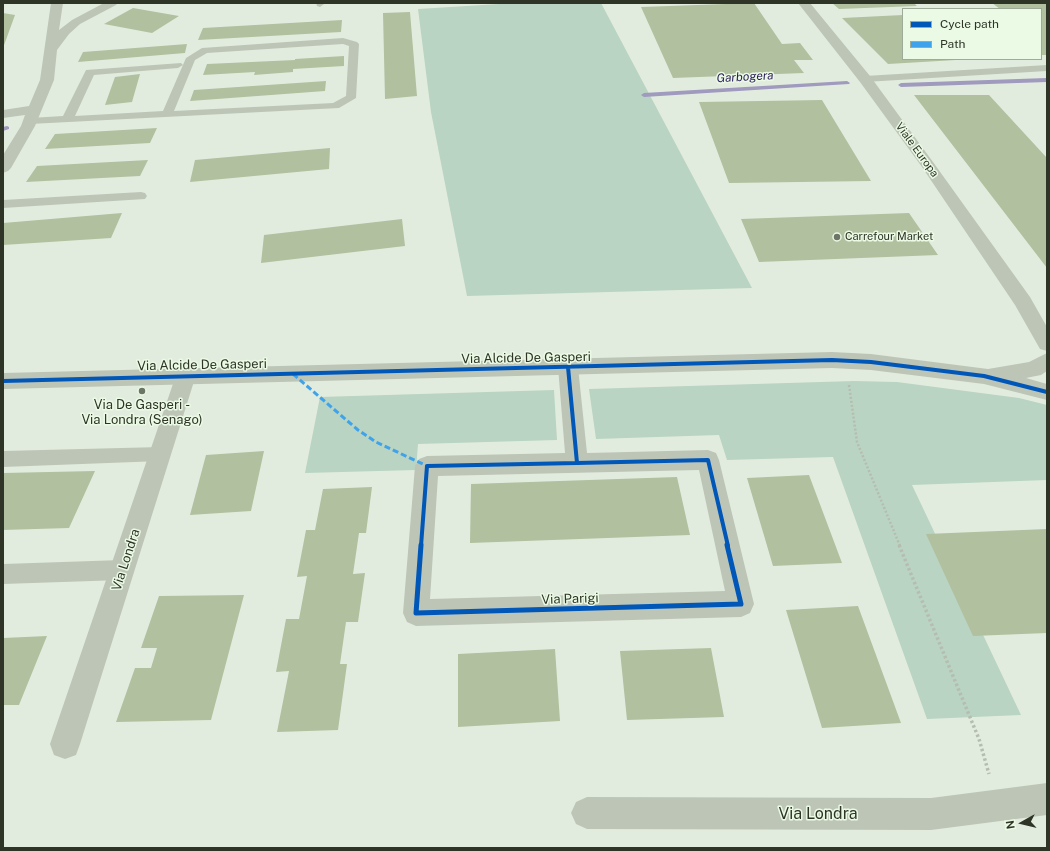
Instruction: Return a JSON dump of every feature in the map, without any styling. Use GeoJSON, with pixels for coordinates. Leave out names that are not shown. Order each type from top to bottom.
{"type":"FeatureCollection","features":[{"type":"Feature","properties":{"kind":"street"},"geometry":{"type":"LineString","coordinates":[[3,168],[32,116],[47,80],[57,3]]}},
{"type":"Feature","properties":{"kind":"street","name":"Viale Europa"},"geometry":{"type":"LineString","coordinates":[[804,3],[865,79],[928,165],[1023,302],[1047,344]]}},
{"type":"Feature","properties":{"kind":"street"},"geometry":{"type":"LineString","coordinates":[[52,48],[65,32],[76,22],[110,4]]}},
{"type":"Feature","properties":{"kind":"street"},"geometry":{"type":"LineString","coordinates":[[69,6],[110,4]]}},
{"type":"Feature","properties":{"kind":"street"},"geometry":{"type":"LineString","coordinates":[[3,114],[32,116]]}},
{"type":"Feature","properties":{"kind":"street"},"geometry":{"type":"LineString","coordinates":[[1023,302],[1047,318]]}},
{"type":"Feature","properties":{"kind":"street","name":"Via Alcide De Gasperi"},"geometry":{"type":"LineString","coordinates":[[3,380],[850,361],[984,376],[1047,392]]}},
{"type":"Feature","properties":{"kind":"street","name":"Via Alcide De Gasperi"},"geometry":{"type":"LineString","coordinates":[[984,376],[1034,369],[1047,361]]}},
{"type":"Feature","properties":{"kind":"street"},"geometry":{"type":"LineString","coordinates":[[568,367],[577,463]]}},
{"type":"Feature","properties":{"kind":"street","name":"Via Londra"},"geometry":{"type":"LineString","coordinates":[[65,744],[186,376]]}},
{"type":"Feature","properties":{"kind":"street","name":"Via Parigi"},"geometry":{"type":"LineString","coordinates":[[708,460],[742,604],[416,613],[427,466],[577,463],[708,460]]}},
{"type":"Feature","properties":{"kind":"street","name":"Via Londra"},"geometry":{"type":"LineString","coordinates":[[587,813],[931,814],[1047,798]]}},
{"type":"Feature","properties":{"kind":"lane"},"geometry":{"type":"LineString","coordinates":[[32,116],[68,118],[168,113],[185,114],[335,106],[351,98],[354,44],[343,41],[205,50],[191,58],[168,113]]}},
{"type":"Feature","properties":{"kind":"lane"},"geometry":{"type":"LineString","coordinates":[[68,118],[90,72],[178,65]]}},
{"type":"Feature","properties":{"kind":"lane"},"geometry":{"type":"LineString","coordinates":[[865,79],[1047,68]]}},
{"type":"Feature","properties":{"kind":"lane"},"geometry":{"type":"LineString","coordinates":[[3,204],[141,196]]}},
{"type":"Feature","properties":{"kind":"lane"},"geometry":{"type":"LineString","coordinates":[[3,458],[160,454]]}},
{"type":"Feature","properties":{"kind":"lane"},"geometry":{"type":"LineString","coordinates":[[3,574],[122,570]]}},
{"type":"Feature","properties":{"kind":"path"},"geometry":{"type":"LineString","coordinates":[[850,361],[849,387],[857,442],[979,739],[997,805]]}},
{"type":"Feature","properties":{"kind":"green space"},"geometry":{"type":"Polygon","coordinates":[[[515,3],[601,3],[752,288],[467,296],[431,112],[418,9],[515,3]]]}},
{"type":"Feature","properties":{"kind":"green space"},"geometry":{"type":"Polygon","coordinates":[[[854,381],[897,382],[1019,398],[1047,405],[1047,480],[912,485],[1021,715],[927,719],[833,457],[727,460],[719,435],[596,439],[589,389],[854,381]]]}},
{"type":"Feature","properties":{"kind":"green space"},"geometry":{"type":"Polygon","coordinates":[[[554,390],[557,440],[418,444],[416,470],[305,473],[320,397],[554,390]]]}},
{"type":"Feature","properties":{"kind":"building"},"geometry":{"type":"Polygon","coordinates":[[[754,3],[782,44],[800,43],[813,60],[794,60],[804,73],[673,78],[641,7],[754,3]]]}},
{"type":"Feature","properties":{"kind":"building"},"geometry":{"type":"Polygon","coordinates":[[[832,3],[914,3],[917,6],[839,9],[832,3]]]}},
{"type":"Feature","properties":{"kind":"building"},"geometry":{"type":"Polygon","coordinates":[[[992,3],[1047,3],[1047,55],[1042,55],[1042,8],[999,8],[992,3]]]}},
{"type":"Feature","properties":{"kind":"building"},"geometry":{"type":"Polygon","coordinates":[[[133,8],[179,16],[152,33],[104,24],[133,8]]]}},
{"type":"Feature","properties":{"kind":"building"},"geometry":{"type":"Polygon","coordinates":[[[410,12],[417,96],[385,99],[383,13],[410,12]]]}},
{"type":"Feature","properties":{"kind":"building"},"geometry":{"type":"Polygon","coordinates":[[[3,13],[15,15],[3,48],[3,13]]]}},
{"type":"Feature","properties":{"kind":"building"},"geometry":{"type":"Polygon","coordinates":[[[902,15],[902,60],[956,60],[888,64],[842,18],[902,15]]]}},
{"type":"Feature","properties":{"kind":"building"},"geometry":{"type":"Polygon","coordinates":[[[342,20],[341,32],[198,40],[203,28],[342,20]]]}},
{"type":"Feature","properties":{"kind":"building"},"geometry":{"type":"Polygon","coordinates":[[[187,44],[185,53],[78,62],[83,52],[187,44]]]}},
{"type":"Feature","properties":{"kind":"building"},"geometry":{"type":"Polygon","coordinates":[[[344,56],[344,66],[293,69],[293,72],[254,75],[255,72],[203,75],[207,64],[344,56]]]}},
{"type":"Feature","properties":{"kind":"building"},"geometry":{"type":"Polygon","coordinates":[[[140,74],[132,102],[105,105],[115,77],[140,74]]]}},
{"type":"Feature","properties":{"kind":"building"},"geometry":{"type":"Polygon","coordinates":[[[326,81],[325,91],[190,101],[194,90],[326,81]]]}},
{"type":"Feature","properties":{"kind":"building"},"geometry":{"type":"Polygon","coordinates":[[[914,95],[989,95],[1047,158],[1047,268],[914,95]]]}},
{"type":"Feature","properties":{"kind":"building"},"geometry":{"type":"Polygon","coordinates":[[[822,100],[871,181],[729,183],[699,102],[822,100]]]}},
{"type":"Feature","properties":{"kind":"building"},"geometry":{"type":"Polygon","coordinates":[[[157,128],[150,143],[45,149],[55,134],[157,128]]]}},
{"type":"Feature","properties":{"kind":"building"},"geometry":{"type":"Polygon","coordinates":[[[330,148],[329,169],[190,182],[195,160],[330,148]]]}},
{"type":"Feature","properties":{"kind":"building"},"geometry":{"type":"Polygon","coordinates":[[[148,160],[140,176],[26,182],[37,166],[148,160]]]}},
{"type":"Feature","properties":{"kind":"building"},"geometry":{"type":"Polygon","coordinates":[[[122,213],[111,238],[3,245],[3,223],[122,213]]]}},
{"type":"Feature","properties":{"kind":"building","name":"Carrefour Market"},"geometry":{"type":"Polygon","coordinates":[[[909,213],[938,255],[759,262],[741,219],[909,213]]]}},
{"type":"Feature","properties":{"kind":"building"},"geometry":{"type":"Polygon","coordinates":[[[402,219],[405,246],[261,263],[264,235],[402,219]]]}},
{"type":"Feature","properties":{"kind":"building"},"geometry":{"type":"Polygon","coordinates":[[[264,451],[251,511],[190,515],[206,455],[264,451]]]}},
{"type":"Feature","properties":{"kind":"building"},"geometry":{"type":"Polygon","coordinates":[[[95,471],[69,528],[3,530],[3,473],[95,471]]]}},
{"type":"Feature","properties":{"kind":"building"},"geometry":{"type":"Polygon","coordinates":[[[809,475],[842,563],[773,566],[747,478],[809,475]]]}},
{"type":"Feature","properties":{"kind":"building"},"geometry":{"type":"Polygon","coordinates":[[[677,477],[690,535],[470,543],[471,484],[677,477]]]}},
{"type":"Feature","properties":{"kind":"building"},"geometry":{"type":"Polygon","coordinates":[[[372,487],[366,533],[359,533],[353,574],[365,573],[358,622],[346,622],[340,664],[347,664],[338,730],[277,732],[289,671],[276,672],[286,619],[299,619],[307,576],[297,577],[306,530],[315,530],[323,489],[372,487]]]}},
{"type":"Feature","properties":{"kind":"building"},"geometry":{"type":"Polygon","coordinates":[[[1047,529],[1047,633],[973,636],[926,534],[1047,529]]]}},
{"type":"Feature","properties":{"kind":"building"},"geometry":{"type":"Polygon","coordinates":[[[244,595],[211,720],[116,722],[135,668],[151,668],[157,648],[141,648],[159,596],[244,595]]]}},
{"type":"Feature","properties":{"kind":"building"},"geometry":{"type":"Polygon","coordinates":[[[858,606],[901,723],[822,728],[786,610],[858,606]]]}},
{"type":"Feature","properties":{"kind":"building"},"geometry":{"type":"Polygon","coordinates":[[[47,636],[19,705],[3,705],[3,638],[47,636]]]}},
{"type":"Feature","properties":{"kind":"building"},"geometry":{"type":"Polygon","coordinates":[[[711,648],[724,717],[627,720],[620,651],[711,648]]]}},
{"type":"Feature","properties":{"kind":"building"},"geometry":{"type":"Polygon","coordinates":[[[555,649],[560,721],[458,727],[458,654],[555,649]]]}},
{"type":"Feature","properties":{"kind":"waterway","name":"Garbogera"},"geometry":{"type":"LineString","coordinates":[[901,85],[1047,80]]}},
{"type":"Feature","properties":{"kind":"waterway","name":"Garbogera"},"geometry":{"type":"LineString","coordinates":[[644,95],[847,83]]}},
{"type":"Feature","properties":{"kind":"waterway","name":"Garbogera"},"geometry":{"type":"LineString","coordinates":[[3,129],[7,128]]}},
{"type":"Feature","properties":{"kind":"marked path"},"geometry":{"type":"LineString","coordinates":[[293,374],[358,430],[376,442],[427,466]]}},
{"type":"Feature","properties":{"kind":"cycle path"},"geometry":{"type":"LineString","coordinates":[[3,381],[832,360],[871,362],[984,376],[1047,392]]}},
{"type":"Feature","properties":{"kind":"cycle path"},"geometry":{"type":"LineString","coordinates":[[568,367],[577,463],[427,466],[416,613],[741,604],[708,460],[577,463]]}},
{"type":"Feature","properties":{"kind":"place","name":"Carrefour Market"},"geometry":{"type":"Point","coordinates":[837,237]}},
{"type":"Feature","properties":{"kind":"place","name":"Via De Gasperi - Via Londra (Senago)"},"geometry":{"type":"Point","coordinates":[142,391]}}]}
